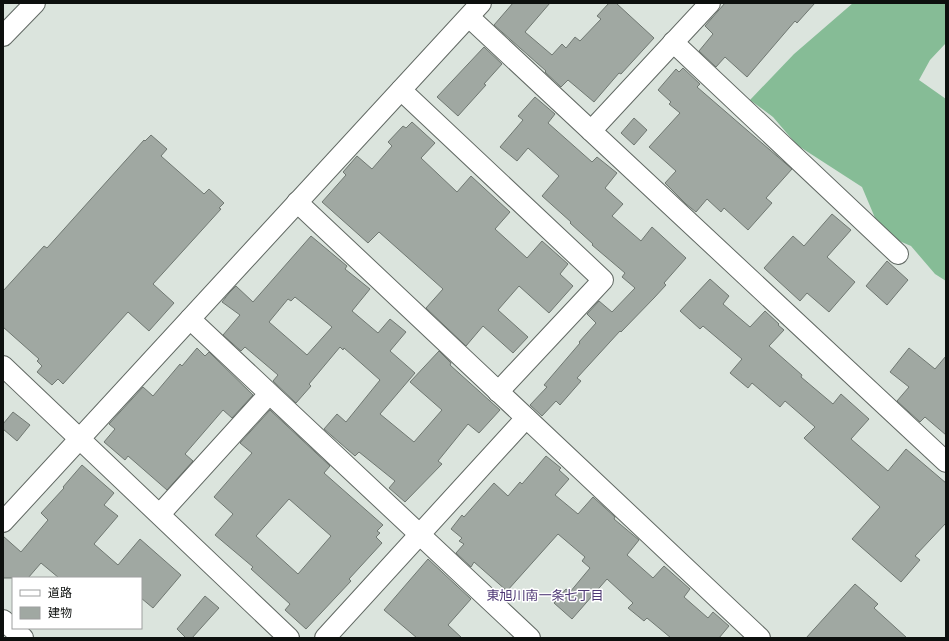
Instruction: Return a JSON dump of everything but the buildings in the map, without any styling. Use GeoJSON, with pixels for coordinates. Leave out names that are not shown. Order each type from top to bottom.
{"type":"FeatureCollection","features":[{"type":"Feature","properties":{"kind":"street"},"geometry":{"type":"LineString","coordinates":[[3,36],[34,3]]}},
{"type":"Feature","properties":{"kind":"street"},"geometry":{"type":"LineString","coordinates":[[591,131],[710,3]]}},
{"type":"Feature","properties":{"kind":"street"},"geometry":{"type":"LineString","coordinates":[[3,522],[475,10],[591,131],[946,462]]}},
{"type":"Feature","properties":{"kind":"street"},"geometry":{"type":"LineString","coordinates":[[673,42],[898,254]]}},
{"type":"Feature","properties":{"kind":"street"},"geometry":{"type":"LineString","coordinates":[[401,90],[603,280],[498,392]]}},
{"type":"Feature","properties":{"kind":"street"},"geometry":{"type":"LineString","coordinates":[[298,202],[755,637]]}},
{"type":"Feature","properties":{"kind":"street"},"geometry":{"type":"LineString","coordinates":[[190,319],[530,638]]}},
{"type":"Feature","properties":{"kind":"street"},"geometry":{"type":"LineString","coordinates":[[3,366],[289,638]]}},
{"type":"Feature","properties":{"kind":"street"},"geometry":{"type":"LineString","coordinates":[[160,514],[269,394]]}},
{"type":"Feature","properties":{"kind":"street"},"geometry":{"type":"LineString","coordinates":[[325,638],[526,418]]}},
{"type":"Feature","properties":{"kind":"street"},"geometry":{"type":"LineString","coordinates":[[3,620],[12,629]]}},
{"type":"Feature","properties":{"kind":"street"},"geometry":{"type":"LineString","coordinates":[[12,629],[22,638]]}},
{"type":"Feature","properties":{"kind":"green space"},"geometry":{"type":"Polygon","coordinates":[[[853,3],[946,3],[946,43],[930,60],[919,80],[946,99],[946,281],[935,274],[911,246],[897,240],[878,225],[862,187],[797,145],[773,117],[750,100],[794,54],[853,3]]]}},
{"type":"Feature","properties":{"kind":"district","name":"東旭川南一条七丁目"},"geometry":{"type":"Point","coordinates":[545,595]}}]}
